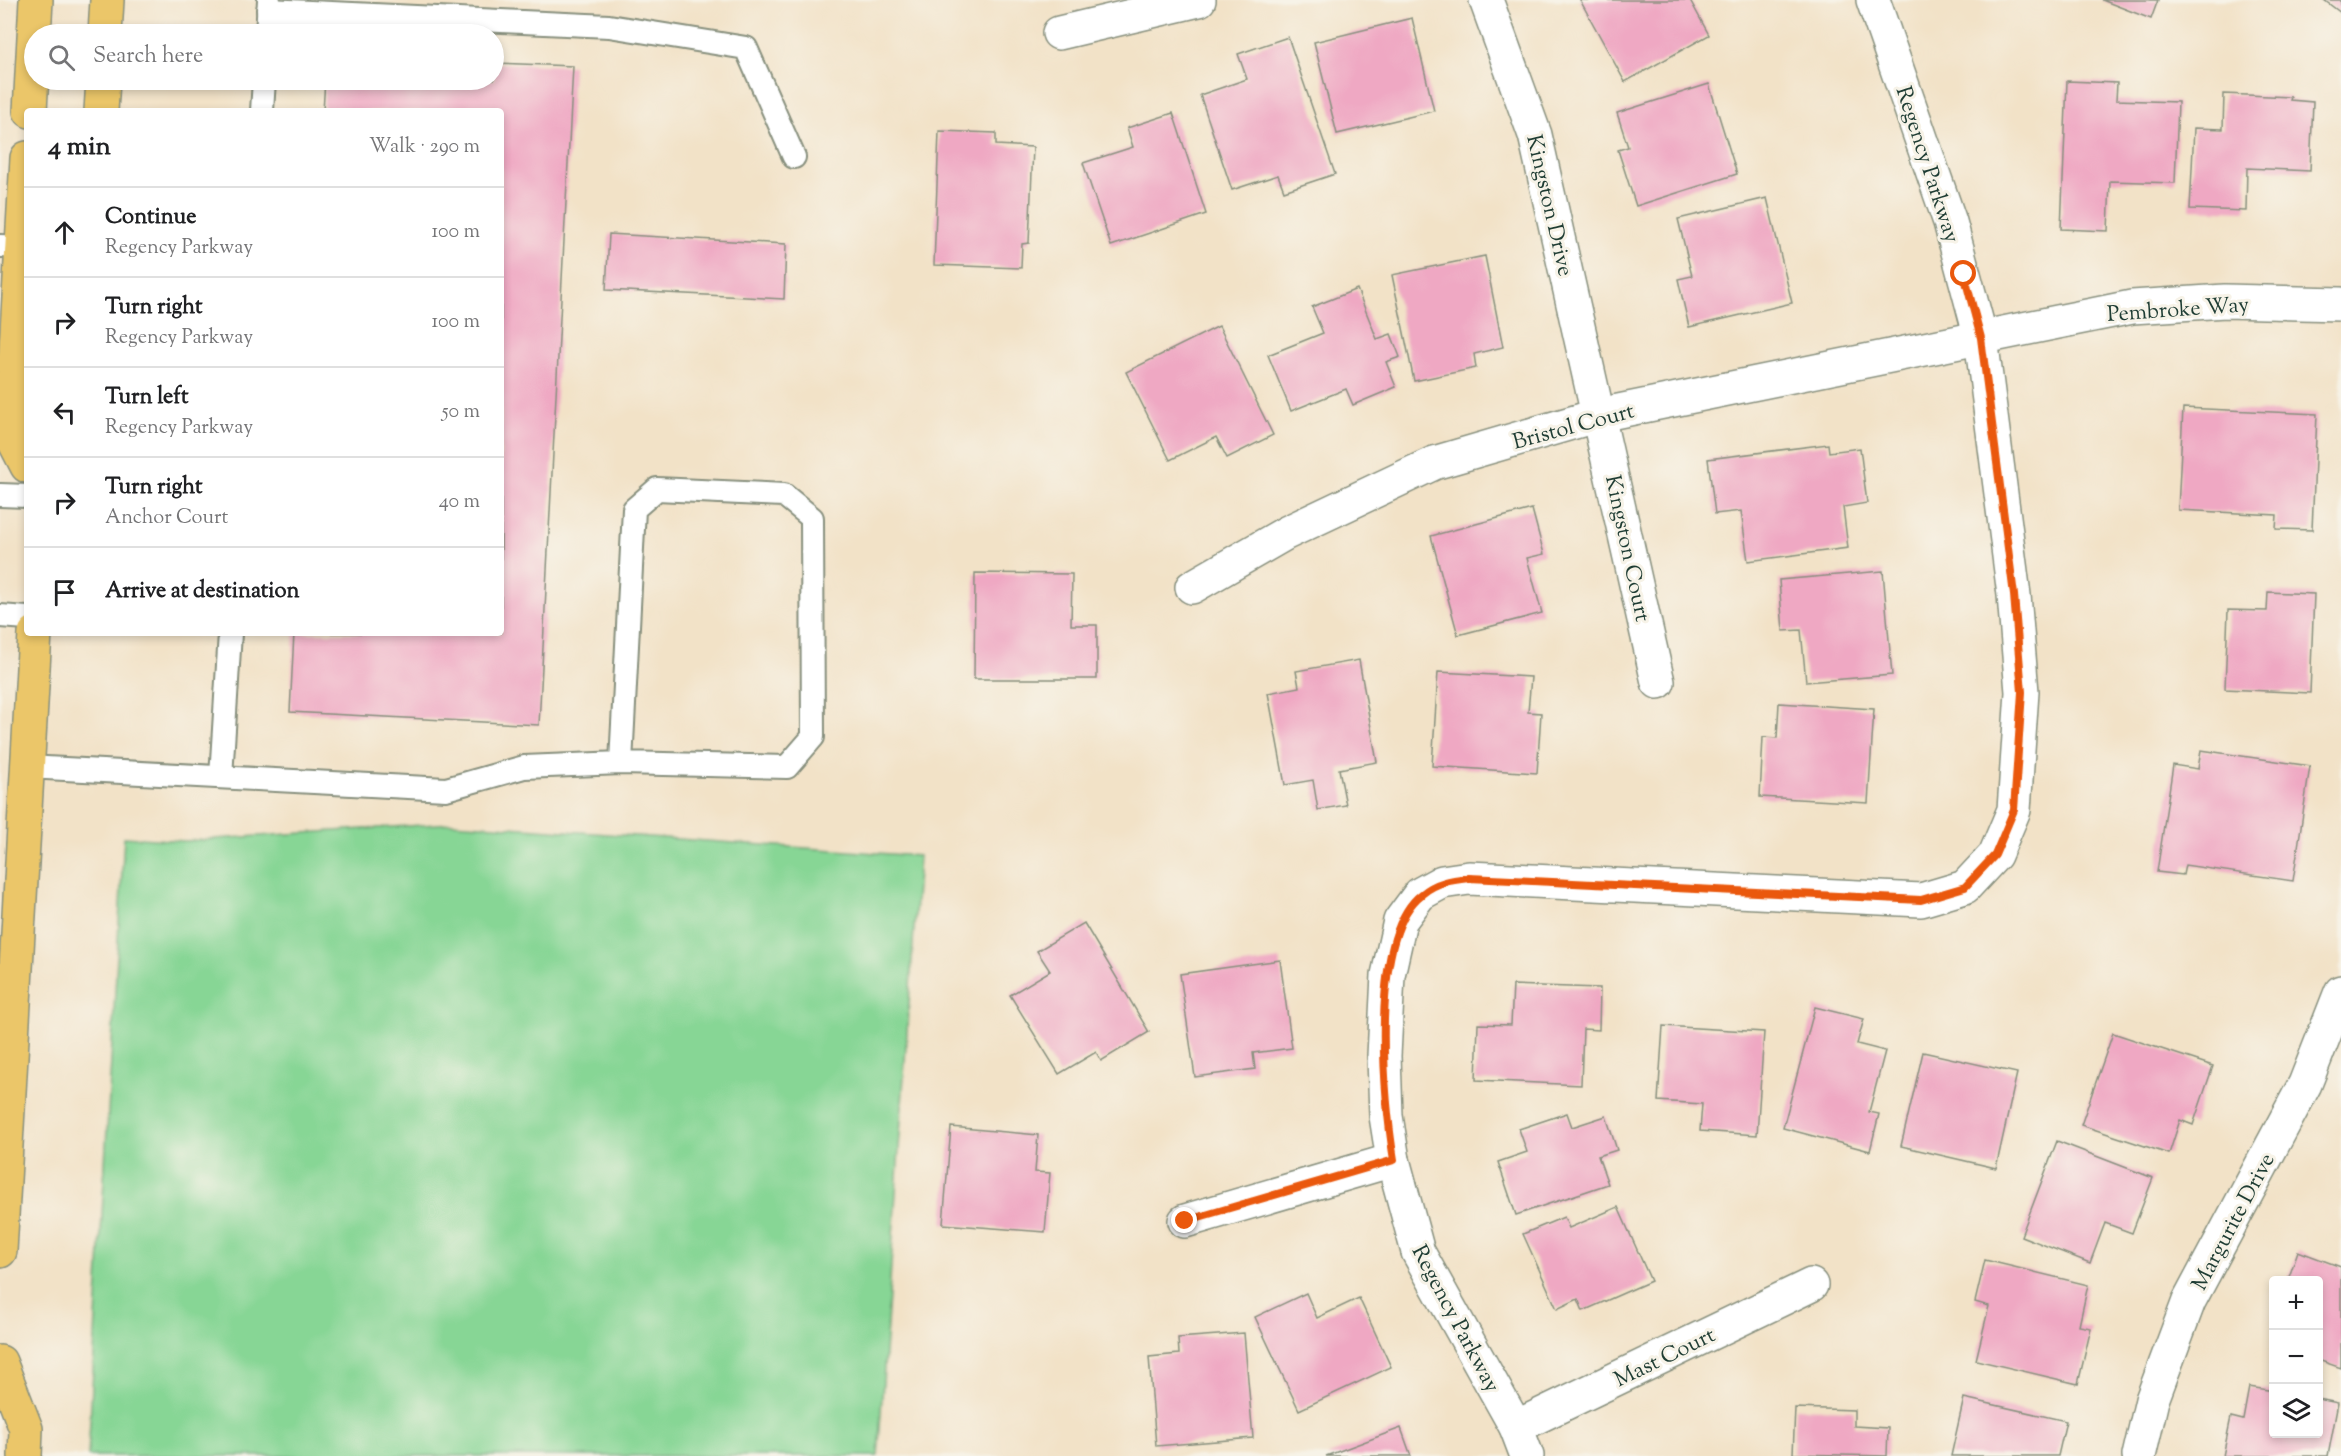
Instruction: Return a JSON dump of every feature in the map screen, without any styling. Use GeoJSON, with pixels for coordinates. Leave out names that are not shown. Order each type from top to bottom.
{"type":"FeatureCollection","features":[{"type":"Feature","properties":{"kind":"main road"},"geometry":{"type":"LineString","coordinates":[[35,24],[36,0]]}},
{"type":"Feature","properties":{"kind":"main road"},"geometry":{"type":"LineString","coordinates":[[106,24],[108,0]]}},
{"type":"Feature","properties":{"kind":"main road"},"geometry":{"type":"LineString","coordinates":[[30,108],[31,90]]}},
{"type":"Feature","properties":{"kind":"main road"},"geometry":{"type":"LineString","coordinates":[[101,108],[102,90]]}},
{"type":"Feature","properties":{"kind":"main road"},"geometry":{"type":"LineString","coordinates":[[24,175],[11,247],[11,435],[24,460]]}},
{"type":"Feature","properties":{"kind":"main road"},"geometry":{"type":"LineString","coordinates":[[0,1251],[10,888],[27,767],[35,636]]}},
{"type":"Feature","properties":{"kind":"main road"},"geometry":{"type":"LineString","coordinates":[[0,1362],[26,1429],[25,1456]]}},
{"type":"Feature","properties":{"kind":"street"},"geometry":{"type":"LineString","coordinates":[[1059,33],[1199,0]]}},
{"type":"Feature","properties":{"kind":"street","name":"Kingston Drive"},"geometry":{"type":"LineString","coordinates":[[1486,0],[1535,135],[1599,415]]}},
{"type":"Feature","properties":{"kind":"street","name":"Regency Parkway"},"geometry":{"type":"LineString","coordinates":[[1522,1441],[1418,1252],[1394,1160],[1386,1116],[1384,1056],[1391,955],[1400,921],[1420,894],[1442,882],[1469,878],[1921,900],[1965,887],[1995,855],[2014,810],[2022,692],[2014,595],[1981,338],[1950,222],[1873,0]]}},
{"type":"Feature","properties":{"kind":"street","name":"Pembroke Way"},"geometry":{"type":"LineString","coordinates":[[1981,338],[2132,307],[2225,301],[2341,304]]}},
{"type":"Feature","properties":{"kind":"street","name":"Bristol Court"},"geometry":{"type":"LineString","coordinates":[[1192,587],[1286,533],[1434,464],[1599,415],[1981,338]]}},
{"type":"Feature","properties":{"kind":"street","name":"Kingston Court"},"geometry":{"type":"LineString","coordinates":[[1599,415],[1658,682]]}},
{"type":"Feature","properties":{"kind":"street","name":"Margurite Drive"},"geometry":{"type":"LineString","coordinates":[[2139,1456],[2152,1400],[2189,1301],[2305,1084],[2341,992]]}},
{"type":"Feature","properties":{"kind":"street"},"geometry":{"type":"LineString","coordinates":[[1185,1221],[1394,1160]]}},
{"type":"Feature","properties":{"kind":"street","name":"Mast Court"},"geometry":{"type":"LineString","coordinates":[[1522,1441],[1811,1285]]}},
{"type":"Feature","properties":{"kind":"lane"},"geometry":{"type":"LineString","coordinates":[[268,24],[269,5],[609,26],[746,48],[794,157]]}},
{"type":"Feature","properties":{"kind":"lane"},"geometry":{"type":"LineString","coordinates":[[262,108],[263,90]]}},
{"type":"Feature","properties":{"kind":"lane"},"geometry":{"type":"LineString","coordinates":[[27,767],[446,789],[524,767],[621,763],[787,767],[813,737],[812,519],[784,495],[657,489],[634,509],[621,763]]}},
{"type":"Feature","properties":{"kind":"lane"},"geometry":{"type":"LineString","coordinates":[[0,495],[24,496]]}},
{"type":"Feature","properties":{"kind":"lane"},"geometry":{"type":"LineString","coordinates":[[0,616],[24,618]]}},
{"type":"Feature","properties":{"kind":"lane"},"geometry":{"type":"LineString","coordinates":[[221,777],[230,636]]}},
{"type":"Feature","properties":{"kind":"green space"},"geometry":{"type":"Polygon","coordinates":[[[452,823],[919,856],[878,1456],[88,1456],[124,837],[185,841],[452,823]]]}},
{"type":"Feature","properties":{"kind":"building"},"geometry":{"type":"Polygon","coordinates":[[[1580,0],[1690,0],[1709,35],[1625,82],[1580,0]]]}},
{"type":"Feature","properties":{"kind":"building"},"geometry":{"type":"Polygon","coordinates":[[[2102,0],[2158,0],[2151,19],[2102,0]]]}},
{"type":"Feature","properties":{"kind":"building"},"geometry":{"type":"Polygon","coordinates":[[[2324,0],[2341,0],[2341,13],[2324,0]]]}},
{"type":"Feature","properties":{"kind":"building"},"geometry":{"type":"Polygon","coordinates":[[[1412,18],[1434,111],[1337,134],[1314,42],[1412,18]]]}},
{"type":"Feature","properties":{"kind":"building"},"geometry":{"type":"Polygon","coordinates":[[[1288,37],[1335,174],[1284,191],[1278,175],[1232,190],[1200,95],[1247,79],[1238,54],[1288,37]]]}},
{"type":"Feature","properties":{"kind":"building"},"geometry":{"type":"Polygon","coordinates":[[[504,63],[573,66],[539,725],[290,712],[294,636],[504,636],[504,108],[323,108],[324,90],[504,90],[504,63]]]}},
{"type":"Feature","properties":{"kind":"building"},"geometry":{"type":"Polygon","coordinates":[[[2067,81],[2117,83],[2116,100],[2178,102],[2175,183],[2110,181],[2108,231],[2061,229],[2067,81]]]}},
{"type":"Feature","properties":{"kind":"building"},"geometry":{"type":"Polygon","coordinates":[[[1709,84],[1737,174],[1636,206],[1618,150],[1628,147],[1617,113],[1709,84]]]}},
{"type":"Feature","properties":{"kind":"building"},"geometry":{"type":"Polygon","coordinates":[[[2224,94],[2291,97],[2290,100],[2313,102],[2310,171],[2247,168],[2246,211],[2190,209],[2194,128],[2223,129],[2224,94]]]}},
{"type":"Feature","properties":{"kind":"building"},"geometry":{"type":"Polygon","coordinates":[[[1173,113],[1206,214],[1111,246],[1083,163],[1133,147],[1127,128],[1173,113]]]}},
{"type":"Feature","properties":{"kind":"building"},"geometry":{"type":"Polygon","coordinates":[[[939,131],[996,133],[996,145],[1033,147],[1029,243],[1022,244],[1021,268],[934,265],[939,131]]]}},
{"type":"Feature","properties":{"kind":"building"},"geometry":{"type":"Polygon","coordinates":[[[1767,198],[1792,303],[1689,327],[1678,279],[1692,276],[1678,219],[1767,198]]]}},
{"type":"Feature","properties":{"kind":"building"},"geometry":{"type":"Polygon","coordinates":[[[609,234],[786,244],[784,299],[606,290],[609,234]]]}},
{"type":"Feature","properties":{"kind":"building"},"geometry":{"type":"Polygon","coordinates":[[[1485,256],[1503,347],[1474,354],[1476,368],[1414,381],[1392,275],[1485,256]]]}},
{"type":"Feature","properties":{"kind":"building"},"geometry":{"type":"Polygon","coordinates":[[[1357,289],[1377,339],[1391,334],[1400,357],[1386,362],[1396,387],[1353,405],[1346,389],[1291,411],[1268,355],[1323,333],[1312,307],[1357,289]]]}},
{"type":"Feature","properties":{"kind":"building"},"geometry":{"type":"Polygon","coordinates":[[[1219,326],[1273,435],[1227,458],[1216,437],[1170,460],[1126,372],[1219,326]]]}},
{"type":"Feature","properties":{"kind":"building"},"geometry":{"type":"Polygon","coordinates":[[[2183,408],[2317,414],[2312,530],[2276,529],[2277,515],[2178,510],[2183,408]]]}},
{"type":"Feature","properties":{"kind":"building"},"geometry":{"type":"Polygon","coordinates":[[[1828,444],[1829,452],[1860,448],[1867,503],[1843,507],[1848,548],[1748,561],[1741,511],[1715,514],[1708,459],[1828,444]]]}},
{"type":"Feature","properties":{"kind":"building"},"geometry":{"type":"Polygon","coordinates":[[[1532,509],[1544,554],[1527,558],[1542,613],[1458,635],[1431,536],[1532,509]]]}},
{"type":"Feature","properties":{"kind":"building"},"geometry":{"type":"Polygon","coordinates":[[[1883,571],[1892,675],[1806,682],[1801,630],[1783,631],[1779,580],[1883,571]]]}},
{"type":"Feature","properties":{"kind":"building"},"geometry":{"type":"Polygon","coordinates":[[[975,573],[1072,574],[1071,625],[1097,625],[1097,679],[974,679],[975,573]]]}},
{"type":"Feature","properties":{"kind":"building"},"geometry":{"type":"Polygon","coordinates":[[[2268,592],[2314,594],[2310,693],[2225,689],[2228,610],[2267,611],[2268,592]]]}},
{"type":"Feature","properties":{"kind":"building"},"geometry":{"type":"Polygon","coordinates":[[[1359,660],[1377,762],[1339,769],[1346,805],[1318,810],[1313,780],[1285,785],[1268,693],[1299,687],[1296,671],[1359,660]]]}},
{"type":"Feature","properties":{"kind":"building"},"geometry":{"type":"Polygon","coordinates":[[[1438,672],[1531,677],[1528,712],[1541,713],[1537,773],[1432,766],[1438,672]]]}},
{"type":"Feature","properties":{"kind":"building"},"geometry":{"type":"Polygon","coordinates":[[[1779,703],[1874,709],[1868,803],[1760,797],[1763,737],[1777,738],[1779,703]]]}},
{"type":"Feature","properties":{"kind":"building"},"geometry":{"type":"Polygon","coordinates":[[[2201,750],[2310,766],[2293,881],[2185,865],[2183,875],[2157,872],[2173,765],[2198,769],[2201,750]]]}},
{"type":"Feature","properties":{"kind":"building"},"geometry":{"type":"Polygon","coordinates":[[[1084,923],[1149,1032],[1101,1061],[1096,1052],[1059,1074],[1010,995],[1050,971],[1037,951],[1084,923]]]}},
{"type":"Feature","properties":{"kind":"building"},"geometry":{"type":"Polygon","coordinates":[[[1280,960],[1292,1048],[1253,1053],[1255,1069],[1195,1077],[1180,974],[1280,960]]]}},
{"type":"Feature","properties":{"kind":"building"},"geometry":{"type":"Polygon","coordinates":[[[1513,985],[1600,988],[1599,1030],[1583,1029],[1581,1085],[1476,1080],[1478,1024],[1511,1025],[1513,985]]]}},
{"type":"Feature","properties":{"kind":"building"},"geometry":{"type":"Polygon","coordinates":[[[1815,1007],[1864,1019],[1857,1044],[1885,1051],[1869,1112],[1879,1114],[1870,1151],[1783,1128],[1815,1007]]]}},
{"type":"Feature","properties":{"kind":"building"},"geometry":{"type":"Polygon","coordinates":[[[1663,1026],[1764,1032],[1757,1135],[1700,1131],[1702,1104],[1658,1101],[1663,1026]]]}},
{"type":"Feature","properties":{"kind":"building"},"geometry":{"type":"Polygon","coordinates":[[[2113,1033],[2213,1066],[2193,1125],[2180,1120],[2169,1154],[2081,1125],[2113,1033]]]}},
{"type":"Feature","properties":{"kind":"building"},"geometry":{"type":"Polygon","coordinates":[[[1923,1052],[2017,1073],[1996,1168],[1901,1146],[1923,1052]]]}},
{"type":"Feature","properties":{"kind":"building"},"geometry":{"type":"Polygon","coordinates":[[[1567,1113],[1572,1127],[1606,1116],[1617,1150],[1598,1156],[1608,1184],[1516,1215],[1498,1162],[1527,1152],[1519,1129],[1567,1113]]]}},
{"type":"Feature","properties":{"kind":"building"},"geometry":{"type":"Polygon","coordinates":[[[951,1127],[1038,1135],[1035,1172],[1050,1173],[1045,1232],[943,1224],[951,1127]]]}},
{"type":"Feature","properties":{"kind":"building"},"geometry":{"type":"Polygon","coordinates":[[[2057,1141],[2153,1178],[2132,1233],[2105,1223],[2090,1263],[2021,1236],[2057,1141]]]}},
{"type":"Feature","properties":{"kind":"building"},"geometry":{"type":"Polygon","coordinates":[[[1618,1207],[1651,1281],[1583,1311],[1578,1299],[1557,1309],[1523,1234],[1564,1217],[1569,1228],[1618,1207]]]}},
{"type":"Feature","properties":{"kind":"building"},"geometry":{"type":"Polygon","coordinates":[[[2298,1251],[2341,1267],[2341,1368],[2323,1362],[2323,1276],[2289,1276],[2298,1251]]]}},
{"type":"Feature","properties":{"kind":"building"},"geometry":{"type":"Polygon","coordinates":[[[1985,1260],[2088,1285],[2079,1326],[2091,1328],[2078,1384],[1976,1360],[1989,1306],[1975,1302],[1985,1260]]]}},
{"type":"Feature","properties":{"kind":"building"},"geometry":{"type":"Polygon","coordinates":[[[1306,1293],[1317,1318],[1359,1298],[1391,1367],[1299,1410],[1255,1317],[1306,1293]]]}},
{"type":"Feature","properties":{"kind":"building"},"geometry":{"type":"Polygon","coordinates":[[[1244,1333],[1253,1438],[1156,1446],[1149,1357],[1179,1354],[1178,1338],[1244,1333]]]}},
{"type":"Feature","properties":{"kind":"building"},"geometry":{"type":"Polygon","coordinates":[[[2249,1387],[2269,1390],[2269,1438],[2323,1438],[2323,1400],[2338,1403],[2328,1456],[2223,1456],[2231,1417],[2243,1420],[2249,1387]]]}},
{"type":"Feature","properties":{"kind":"building"},"geometry":{"type":"Polygon","coordinates":[[[1964,1398],[2066,1421],[2058,1456],[1951,1456],[1964,1398]]]}},
{"type":"Feature","properties":{"kind":"building"},"geometry":{"type":"Polygon","coordinates":[[[1795,1408],[1854,1410],[1854,1426],[1888,1428],[1887,1456],[1793,1454],[1795,1408]]]}},
{"type":"Feature","properties":{"kind":"building"},"geometry":{"type":"Polygon","coordinates":[[[1401,1428],[1411,1456],[1326,1456],[1401,1428]]]}},
{"type":"Feature","properties":{"kind":"route"},"geometry":{"type":"LineString","coordinates":[[1185,1221],[1394,1160],[1386,1116],[1384,1084],[1385,1016],[1393,944],[1400,921],[1420,894],[1442,882],[1469,878],[1921,900],[1965,887],[1995,855],[2014,810],[2022,692],[2014,595],[1981,338],[1964,274]]}}]}
